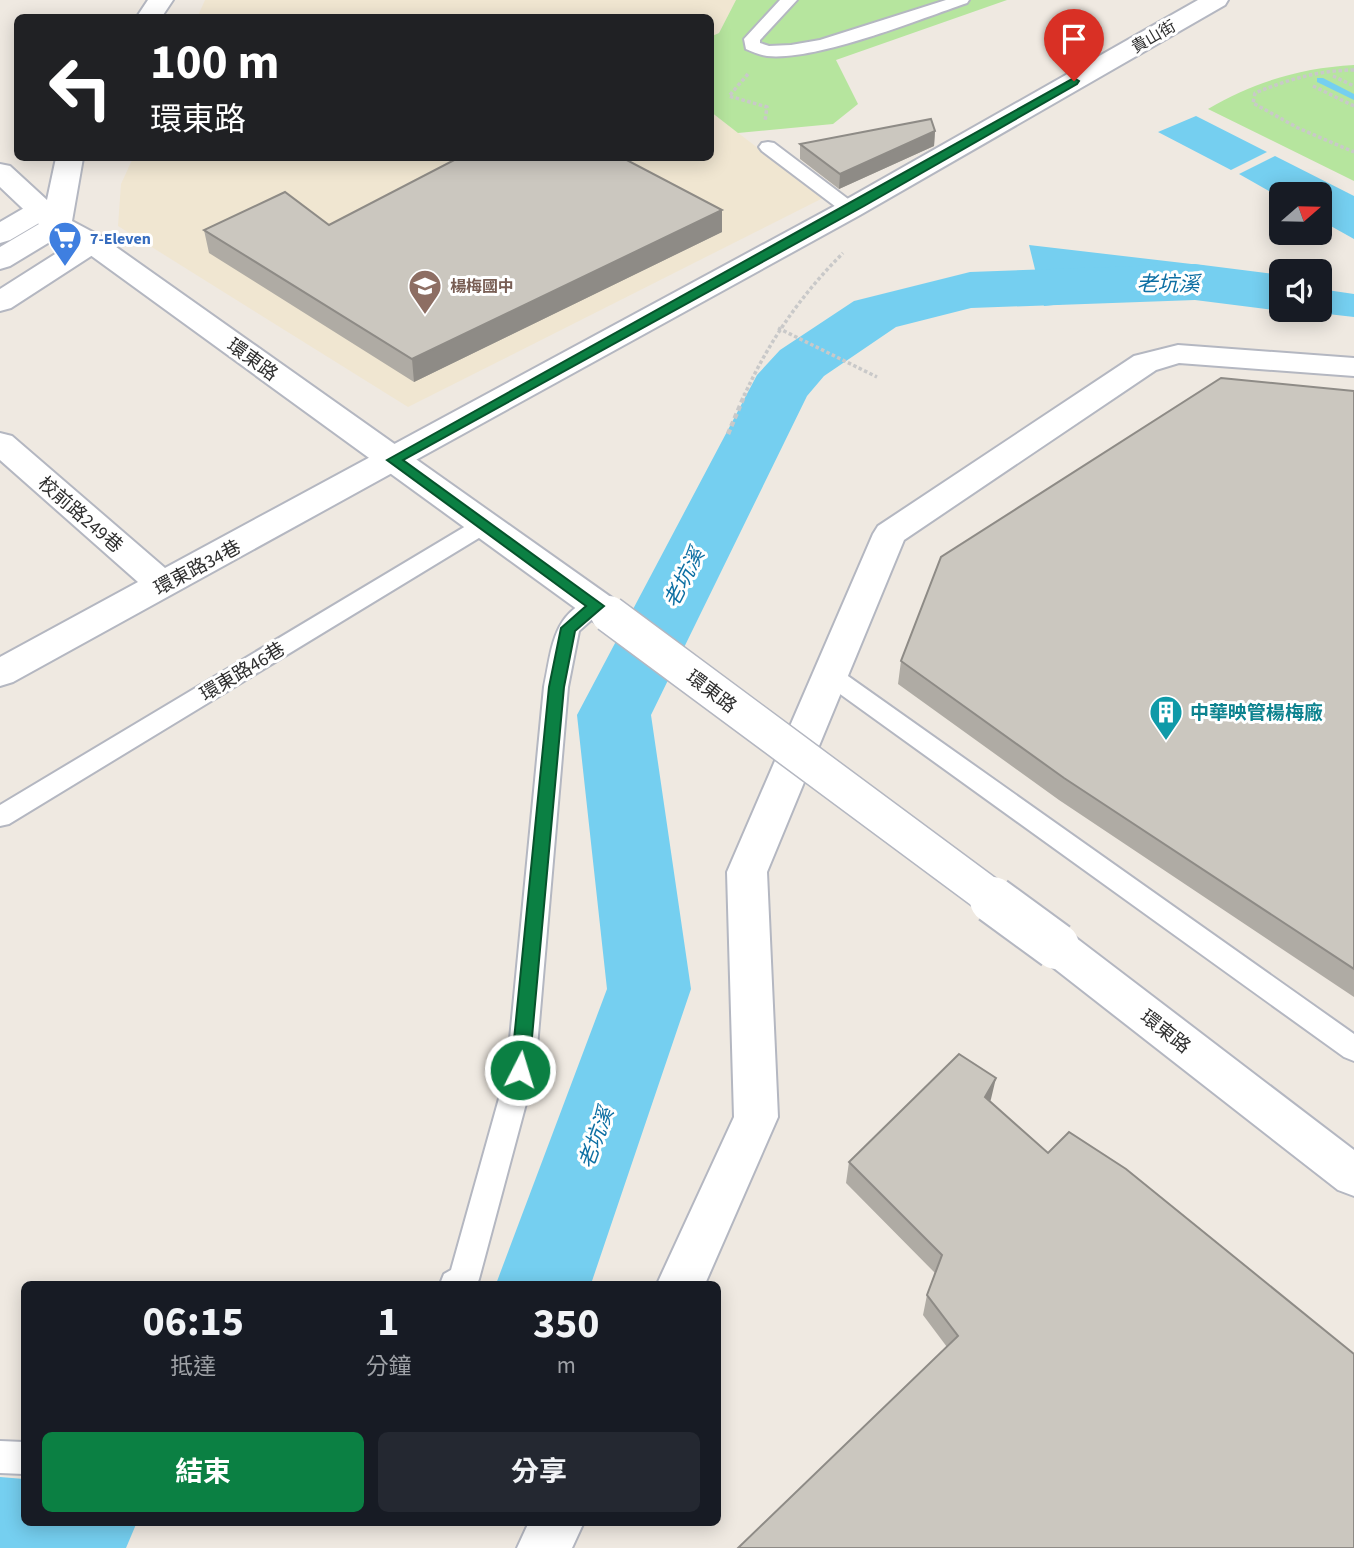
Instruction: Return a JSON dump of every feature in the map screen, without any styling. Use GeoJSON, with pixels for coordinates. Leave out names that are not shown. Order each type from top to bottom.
{"type":"FeatureCollection","features":[{"type":"Feature","properties":{"kind":"street"},"geometry":{"type":"LineString","coordinates":[[151,14],[162,0]]}},
{"type":"Feature","properties":{"kind":"street","name":"貴山街"},"geometry":{"type":"LineString","coordinates":[[394,460],[855,206],[1216,0]]}},
{"type":"Feature","properties":{"kind":"street"},"geometry":{"type":"LineString","coordinates":[[0,260],[49,217],[68,161]]}},
{"type":"Feature","properties":{"kind":"street","name":"環東路"},"geometry":{"type":"LineString","coordinates":[[0,172],[49,217],[92,243],[603,610],[1056,946],[1354,1176]]}},
{"type":"Feature","properties":{"kind":"street"},"geometry":{"type":"LineString","coordinates":[[0,234],[49,217]]}},
{"type":"Feature","properties":{"kind":"street"},"geometry":{"type":"LineString","coordinates":[[0,302],[92,243]]}},
{"type":"Feature","properties":{"kind":"street"},"geometry":{"type":"LineString","coordinates":[[682,1281],[756,1117],[747,872],[890,534],[1145,363],[1178,354],[1354,367]]}},
{"type":"Feature","properties":{"kind":"street","name":"校前路249巷"},"geometry":{"type":"LineString","coordinates":[[0,443],[163,585]]}},
{"type":"Feature","properties":{"kind":"street","name":"環東路34巷"},"geometry":{"type":"LineString","coordinates":[[0,673],[394,460]]}},
{"type":"Feature","properties":{"kind":"street"},"geometry":{"type":"LineString","coordinates":[[543,1548],[556,1526]]}},
{"type":"Feature","properties":{"kind":"lane"},"geometry":{"type":"LineString","coordinates":[[789,0],[752,39],[752,46],[759,51],[775,54],[814,45],[861,33],[961,0]]}},
{"type":"Feature","properties":{"kind":"lane"},"geometry":{"type":"LineString","coordinates":[[768,147],[855,206]]}},
{"type":"Feature","properties":{"kind":"lane","name":"環東路46巷"},"geometry":{"type":"LineString","coordinates":[[0,817],[484,525]]}},
{"type":"Feature","properties":{"kind":"lane"},"geometry":{"type":"LineString","coordinates":[[460,1281],[464,1279],[520,1070],[556,687],[568,628],[603,610]]}},
{"type":"Feature","properties":{"kind":"lane"},"geometry":{"type":"LineString","coordinates":[[830,675],[1354,1049]]}},
{"type":"Feature","properties":{"kind":"lane"},"geometry":{"type":"LineString","coordinates":[[0,1457],[21,1458]]}},
{"type":"Feature","properties":{"kind":"path"},"geometry":{"type":"LineString","coordinates":[[1354,70],[1328,69],[1289,78],[1255,93],[1253,103],[1298,128],[1354,152]]}},
{"type":"Feature","properties":{"kind":"path"},"geometry":{"type":"LineString","coordinates":[[748,73],[729,96],[767,107],[762,142],[768,147]]}},
{"type":"Feature","properties":{"kind":"path"},"geometry":{"type":"LineString","coordinates":[[1333,76],[1354,86]]}},
{"type":"Feature","properties":{"kind":"path"},"geometry":{"type":"LineString","coordinates":[[1313,86],[1354,106]]}},
{"type":"Feature","properties":{"kind":"path"},"geometry":{"type":"LineString","coordinates":[[727,434],[743,395],[778,328],[821,273],[881,218],[855,206]]}},
{"type":"Feature","properties":{"kind":"path"},"geometry":{"type":"LineString","coordinates":[[778,328],[877,377]]}},
{"type":"Feature","properties":{"kind":"shaded area"},"geometry":{"type":"Polygon","coordinates":[[[205,0],[736,0],[719,33],[714,36],[714,14],[199,14],[205,0]]]}},
{"type":"Feature","properties":{"kind":"shaded area","name":"楊梅國中"},"geometry":{"type":"Polygon","coordinates":[[[714,114],[823,198],[408,407],[118,226],[121,184],[132,161],[714,161],[714,114]]]}},
{"type":"Feature","properties":{"kind":"green space"},"geometry":{"type":"Polygon","coordinates":[[[736,0],[1007,0],[836,60],[858,104],[833,124],[738,133],[714,114],[714,35],[719,33],[736,0]]]}},
{"type":"Feature","properties":{"kind":"green space"},"geometry":{"type":"Polygon","coordinates":[[[1354,65],[1354,181],[1208,109],[1243,91],[1278,78],[1315,69],[1354,65]]]}},
{"type":"Feature","properties":{"kind":"water"},"geometry":{"type":"Polygon","coordinates":[[[1196,116],[1267,152],[1231,170],[1158,132],[1196,116]]]}},
{"type":"Feature","properties":{"kind":"water"},"geometry":{"type":"Polygon","coordinates":[[[1275,156],[1326,182],[1269,182],[1269,191],[1239,174],[1275,156]]]}},
{"type":"Feature","properties":{"kind":"water"},"geometry":{"type":"Polygon","coordinates":[[[1332,185],[1354,196],[1354,239],[1332,227],[1332,185]]]}},
{"type":"Feature","properties":{"kind":"water"},"geometry":{"type":"Polygon","coordinates":[[[1029,245],[1200,265],[1269,279],[1269,306],[1226,301],[1128,297],[1044,306],[1029,245]]]}},
{"type":"Feature","properties":{"kind":"water"},"geometry":{"type":"Polygon","coordinates":[[[1332,291],[1354,294],[1354,317],[1332,314],[1332,291]]]}},
{"type":"Feature","properties":{"kind":"building"},"geometry":{"type":"Polygon","coordinates":[[[931,119],[935,131],[840,174],[800,144],[931,119]]]}},
{"type":"Feature","properties":{"kind":"building"},"geometry":{"type":"Polygon","coordinates":[[[452,161],[629,161],[722,210],[412,359],[204,230],[285,192],[329,225],[452,161]]]}},
{"type":"Feature","properties":{"kind":"building","name":"中華映管楊梅廠"},"geometry":{"type":"Polygon","coordinates":[[[1221,378],[1354,391],[1354,969],[1064,778],[901,661],[941,557],[1221,378]]]}},
{"type":"Feature","properties":{"kind":"building"},"geometry":{"type":"Polygon","coordinates":[[[959,1054],[996,1078],[985,1097],[1048,1153],[1069,1132],[1126,1169],[1354,1354],[1354,1548],[738,1548],[958,1336],[927,1295],[942,1255],[849,1162],[959,1054]]]}},
{"type":"Feature","properties":{"kind":"waterway"},"geometry":{"type":"LineString","coordinates":[[1320,80],[1354,97]]}},
{"type":"Feature","properties":{"kind":"waterway","name":"老坑溪"},"geometry":{"type":"LineString","coordinates":[[544,1281],[649,989],[614,715],[779,389],[802,363],[875,314],[970,290],[1195,282],[1269,291]]}},
{"type":"Feature","properties":{"kind":"waterway","name":"老坑溪"},"geometry":{"type":"LineString","coordinates":[[0,1529],[57,1533],[75,1526]]}},
{"type":"Feature","properties":{"kind":"place","name":"7-Eleven"},"geometry":{"type":"Point","coordinates":[65,268]}},
{"type":"Feature","properties":{"kind":"place","name":"楊梅國中"},"geometry":{"type":"Point","coordinates":[425,316]}},
{"type":"Feature","properties":{"kind":"place","name":"中華映管楊梅廠"},"geometry":{"type":"Point","coordinates":[1166,742]}},
{"type":"Feature","properties":{"kind":"route"},"geometry":{"type":"LineString","coordinates":[[520,1070],[556,687],[568,628],[596,606],[394,460],[860,203],[1074,81]]}}]}
